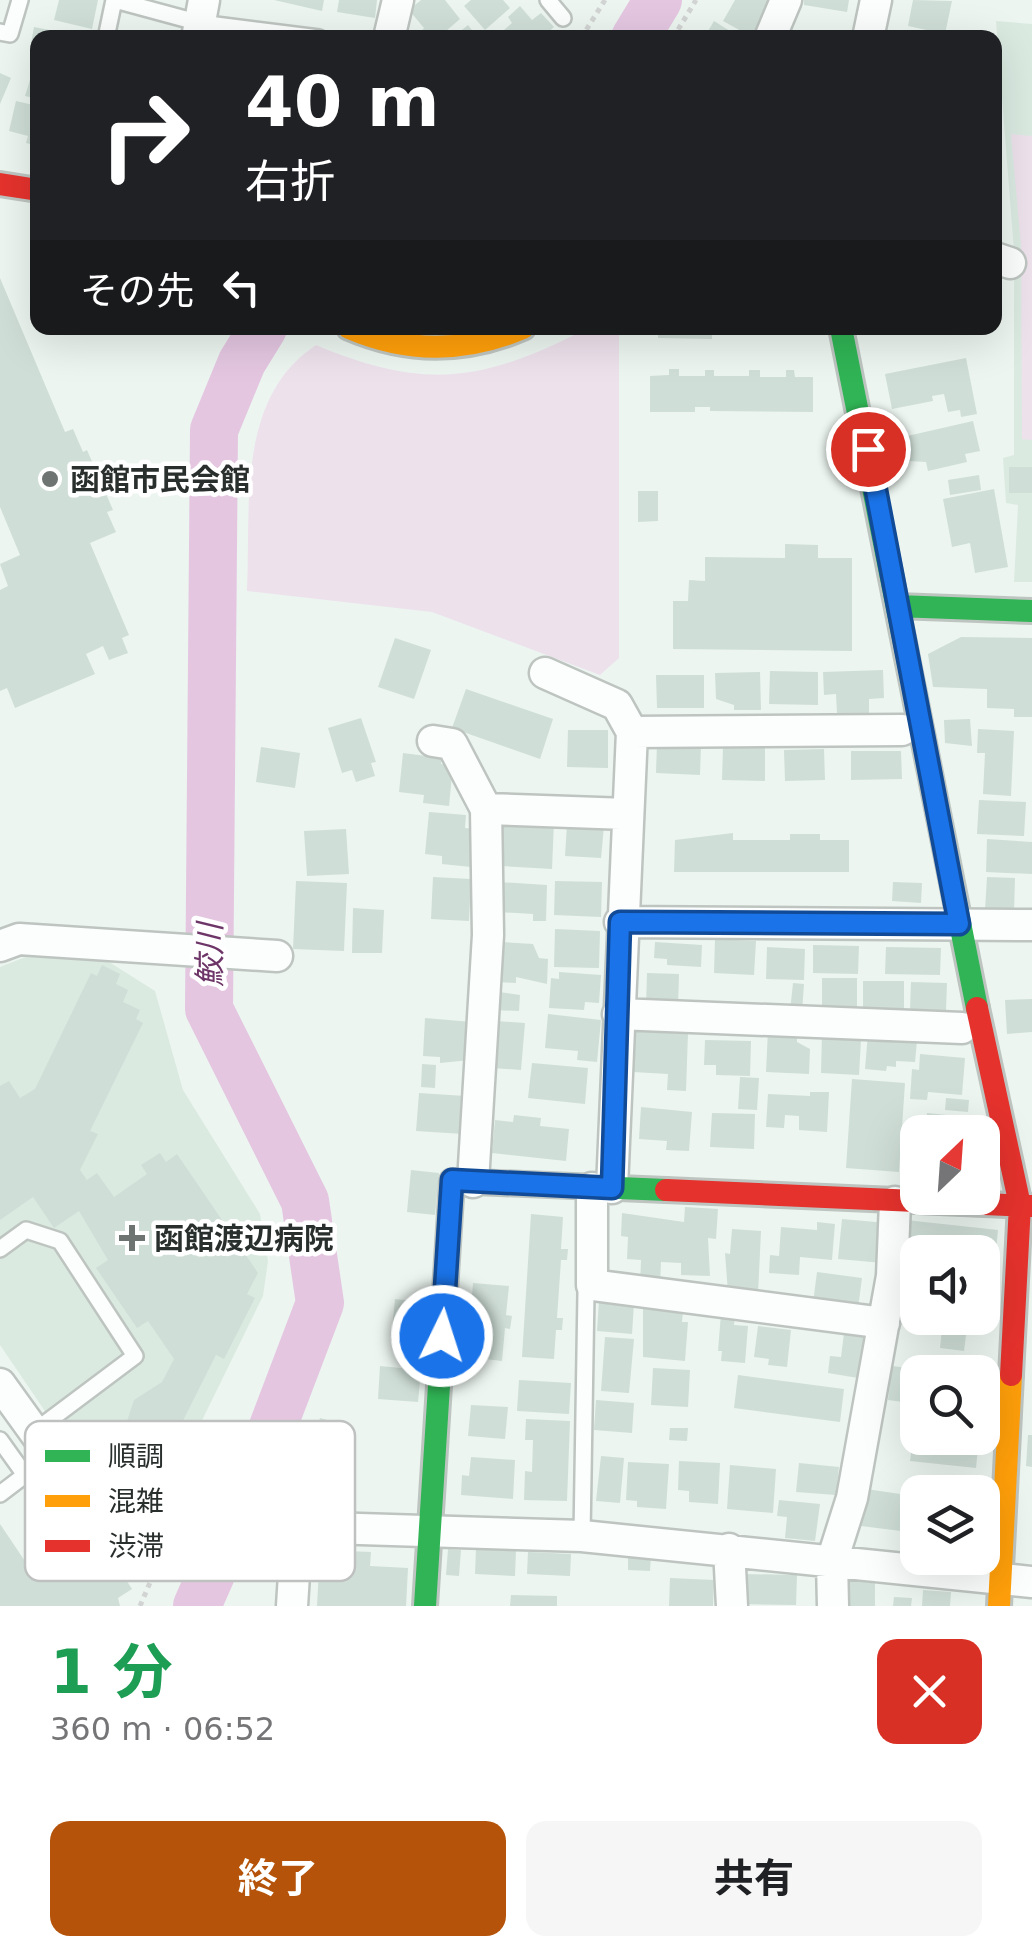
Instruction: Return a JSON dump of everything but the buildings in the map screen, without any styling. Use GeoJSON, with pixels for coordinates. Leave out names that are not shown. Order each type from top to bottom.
{"type":"FeatureCollection","features":[{"type":"Feature","properties":{"kind":"street"},"geometry":{"type":"LineString","coordinates":[[391,30],[398,0]]}},
{"type":"Feature","properties":{"kind":"street"},"geometry":{"type":"LineString","coordinates":[[773,30],[786,0]]}},
{"type":"Feature","properties":{"kind":"street"},"geometry":{"type":"LineString","coordinates":[[870,30],[876,0]]}},
{"type":"Feature","properties":{"kind":"street"},"geometry":{"type":"LineString","coordinates":[[0,184],[30,189]]}},
{"type":"Feature","properties":{"kind":"street"},"geometry":{"type":"LineString","coordinates":[[373,335],[411,346],[438,347],[488,342],[505,335]]}},
{"type":"Feature","properties":{"kind":"street"},"geometry":{"type":"LineString","coordinates":[[842,335],[959,924],[1026,1205],[1000,1593]]}},
{"type":"Feature","properties":{"kind":"street"},"geometry":{"type":"LineString","coordinates":[[897,606],[1032,611]]}},
{"type":"Feature","properties":{"kind":"street"},"geometry":{"type":"LineString","coordinates":[[545,673],[617,705],[632,732],[618,1014],[592,1285],[884,1323]]}},
{"type":"Feature","properties":{"kind":"street"},"geometry":{"type":"LineString","coordinates":[[632,732],[902,730]]}},
{"type":"Feature","properties":{"kind":"street"},"geometry":{"type":"LineString","coordinates":[[434,741],[452,744],[486,809],[488,934],[473,1182]]}},
{"type":"Feature","properties":{"kind":"street"},"geometry":{"type":"LineString","coordinates":[[486,809],[627,814]]}},
{"type":"Feature","properties":{"kind":"street"},"geometry":{"type":"LineString","coordinates":[[620,922],[1032,925]]}},
{"type":"Feature","properties":{"kind":"street"},"geometry":{"type":"LineString","coordinates":[[0,946],[20,939],[277,956]]}},
{"type":"Feature","properties":{"kind":"street"},"geometry":{"type":"LineString","coordinates":[[618,1014],[962,1028]]}},
{"type":"Feature","properties":{"kind":"street"},"geometry":{"type":"LineString","coordinates":[[425,1606],[452,1180],[1026,1205]]}},
{"type":"Feature","properties":{"kind":"street"},"geometry":{"type":"LineString","coordinates":[[833,1606],[832,1561],[852,1498],[892,1276],[895,1202]]}},
{"type":"Feature","properties":{"kind":"street"},"geometry":{"type":"LineString","coordinates":[[0,1384],[28,1421]]}},
{"type":"Feature","properties":{"kind":"street"},"geometry":{"type":"LineString","coordinates":[[355,1531],[582,1536],[729,1549],[832,1561],[1000,1593],[1032,1582]]}},
{"type":"Feature","properties":{"kind":"street"},"geometry":{"type":"LineString","coordinates":[[729,1549],[732,1606]]}},
{"type":"Feature","properties":{"kind":"street"},"geometry":{"type":"LineString","coordinates":[[285,1581],[292,1606]]}},
{"type":"Feature","properties":{"kind":"lane"},"geometry":{"type":"LineString","coordinates":[[0,32],[10,34],[20,0]]}},
{"type":"Feature","properties":{"kind":"lane"},"geometry":{"type":"LineString","coordinates":[[108,30],[114,0],[266,30]]}},
{"type":"Feature","properties":{"kind":"lane"},"geometry":{"type":"LineString","coordinates":[[548,0],[564,18]]}},
{"type":"Feature","properties":{"kind":"lane"},"geometry":{"type":"LineString","coordinates":[[0,1249],[26,1230],[60,1241],[134,1356],[48,1421]]}},
{"type":"Feature","properties":{"kind":"lane"},"geometry":{"type":"LineString","coordinates":[[582,1536],[583,1363],[586,1292],[592,1285]]}},
{"type":"Feature","properties":{"kind":"lane"},"geometry":{"type":"LineString","coordinates":[[0,1440],[25,1474],[0,1494]]}},
{"type":"Feature","properties":{"kind":"path"},"geometry":{"type":"LineString","coordinates":[[586,30],[605,0]]}},
{"type":"Feature","properties":{"kind":"path"},"geometry":{"type":"LineString","coordinates":[[678,30],[696,0]]}},
{"type":"Feature","properties":{"kind":"path"},"geometry":{"type":"LineString","coordinates":[[140,1606],[151,1581]]}},
{"type":"Feature","properties":{"kind":"shaded area"},"geometry":{"type":"Polygon","coordinates":[[[996,21],[1032,24],[1032,582],[1014,582],[1018,505],[1006,503],[1003,458],[1014,455],[1014,251],[1002,98],[1002,30],[997,30],[996,21]]]}},
{"type":"Feature","properties":{"kind":"shaded area"},"geometry":{"type":"Polygon","coordinates":[[[1011,134],[1032,136],[1032,440],[1022,439],[1021,245],[1011,134]]]}},
{"type":"Feature","properties":{"kind":"shaded area"},"geometry":{"type":"Polygon","coordinates":[[[574,335],[619,335],[619,658],[600,675],[432,612],[247,591],[249,490],[260,424],[272,394],[290,367],[316,345],[355,360],[423,374],[485,369],[574,335]]]}},
{"type":"Feature","properties":{"kind":"shaded area","name":"函館渡辺病院"},"geometry":{"type":"Polygon","coordinates":[[[28,956],[106,960],[155,991],[183,1090],[260,1214],[268,1261],[263,1296],[202,1421],[52,1421],[0,1345],[0,967],[28,956]]]}},
{"type":"Feature","properties":{"kind":"waterway","name":"鮫川"},"geometry":{"type":"LineString","coordinates":[[640,30],[658,0]]}},
{"type":"Feature","properties":{"kind":"waterway","name":"鮫川"},"geometry":{"type":"LineString","coordinates":[[259,335],[242,362],[214,430],[209,1009],[305,1201],[320,1303],[275,1421]]}},
{"type":"Feature","properties":{"kind":"waterway","name":"鮫川"},"geometry":{"type":"LineString","coordinates":[[197,1606],[208,1581]]}},
{"type":"Feature","properties":{"kind":"traffic: fast"},"geometry":{"type":"LineString","coordinates":[[842,335],[977,1008]]}},
{"type":"Feature","properties":{"kind":"traffic: fast"},"geometry":{"type":"LineString","coordinates":[[897,606],[1032,611]]}},
{"type":"Feature","properties":{"kind":"traffic: fast"},"geometry":{"type":"LineString","coordinates":[[425,1606],[452,1181],[666,1190]]}},
{"type":"Feature","properties":{"kind":"traffic: slow"},"geometry":{"type":"LineString","coordinates":[[368,335],[436,347],[504,335]]}},
{"type":"Feature","properties":{"kind":"traffic: slow"},"geometry":{"type":"LineString","coordinates":[[999,1606],[1011,1375]]}},
{"type":"Feature","properties":{"kind":"traffic: jam"},"geometry":{"type":"LineString","coordinates":[[0,184],[30,189]]}},
{"type":"Feature","properties":{"kind":"traffic: jam"},"geometry":{"type":"LineString","coordinates":[[977,1008],[1020,1205],[1011,1375]]}},
{"type":"Feature","properties":{"kind":"traffic: jam"},"geometry":{"type":"LineString","coordinates":[[666,1190],[1032,1206]]}},
{"type":"Feature","properties":{"kind":"place","name":"函館市民会館"},"geometry":{"type":"Point","coordinates":[50,479]}},
{"type":"Feature","properties":{"kind":"place","name":"函館渡辺病院"},"geometry":{"type":"Point","coordinates":[132,1238]}},
{"type":"Feature","properties":{"kind":"route"},"geometry":{"type":"LineString","coordinates":[[442,1336],[452,1180],[612,1188],[620,922],[959,924],[868,449]]}}]}
